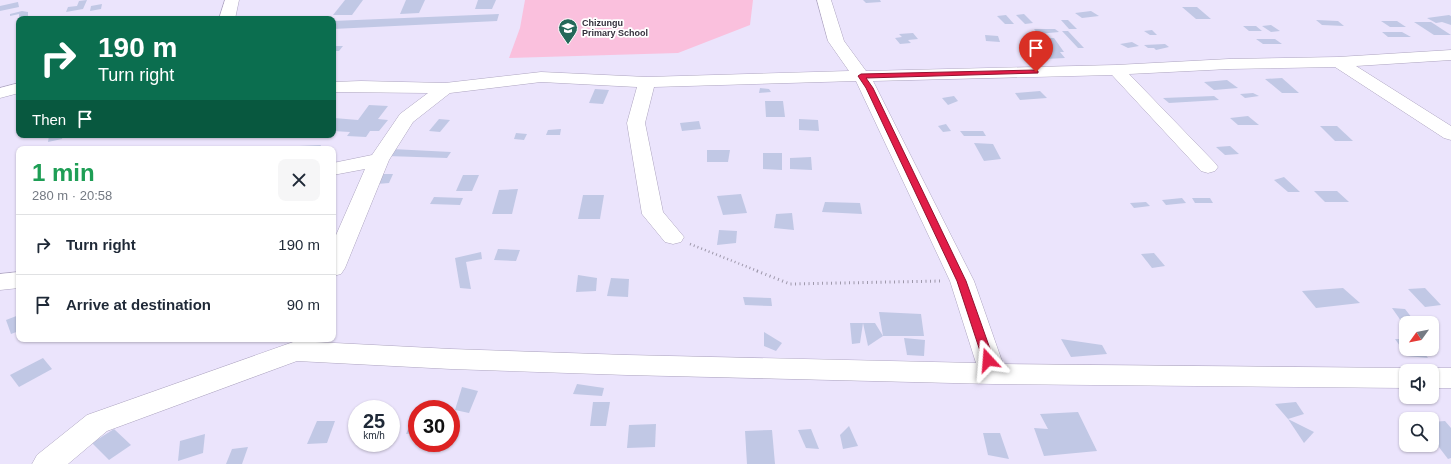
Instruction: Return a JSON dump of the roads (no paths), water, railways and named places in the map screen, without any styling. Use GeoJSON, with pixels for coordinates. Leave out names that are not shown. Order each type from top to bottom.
{"type":"FeatureCollection","features":[{"type":"Feature","properties":{"kind":"street"},"geometry":{"type":"LineString","coordinates":[[228,16],[232,0]]}},
{"type":"Feature","properties":{"kind":"street"},"geometry":{"type":"LineString","coordinates":[[824,0],[836,41],[869,88],[962,281],[993,374]]}},
{"type":"Feature","properties":{"kind":"street"},"geometry":{"type":"LineString","coordinates":[[336,87],[445,88],[541,77],[648,82],[1116,70],[1229,64],[1338,62],[1451,55]]}},
{"type":"Feature","properties":{"kind":"street"},"geometry":{"type":"LineString","coordinates":[[1338,62],[1451,134]]}},
{"type":"Feature","properties":{"kind":"street"},"geometry":{"type":"LineString","coordinates":[[1116,70],[1208,167]]}},
{"type":"Feature","properties":{"kind":"street"},"geometry":{"type":"LineString","coordinates":[[648,82],[636,123],[653,214],[673,236]]}},
{"type":"Feature","properties":{"kind":"street"},"geometry":{"type":"LineString","coordinates":[[336,261],[379,160],[406,118],[445,88]]}},
{"type":"Feature","properties":{"kind":"street"},"geometry":{"type":"LineString","coordinates":[[336,168],[379,160]]}},
{"type":"Feature","properties":{"kind":"street"},"geometry":{"type":"LineString","coordinates":[[0,282],[16,280]]}},
{"type":"Feature","properties":{"kind":"street"},"geometry":{"type":"LineString","coordinates":[[47,464],[97,423],[299,345],[451,359],[993,374],[1399,378]]}},
{"type":"Feature","properties":{"kind":"street"},"geometry":{"type":"LineString","coordinates":[[1439,378],[1451,378]]}},
{"type":"Feature","properties":{"kind":"place","name":"Chizungu Primary School"},"geometry":{"type":"Point","coordinates":[568,45]}}]}
